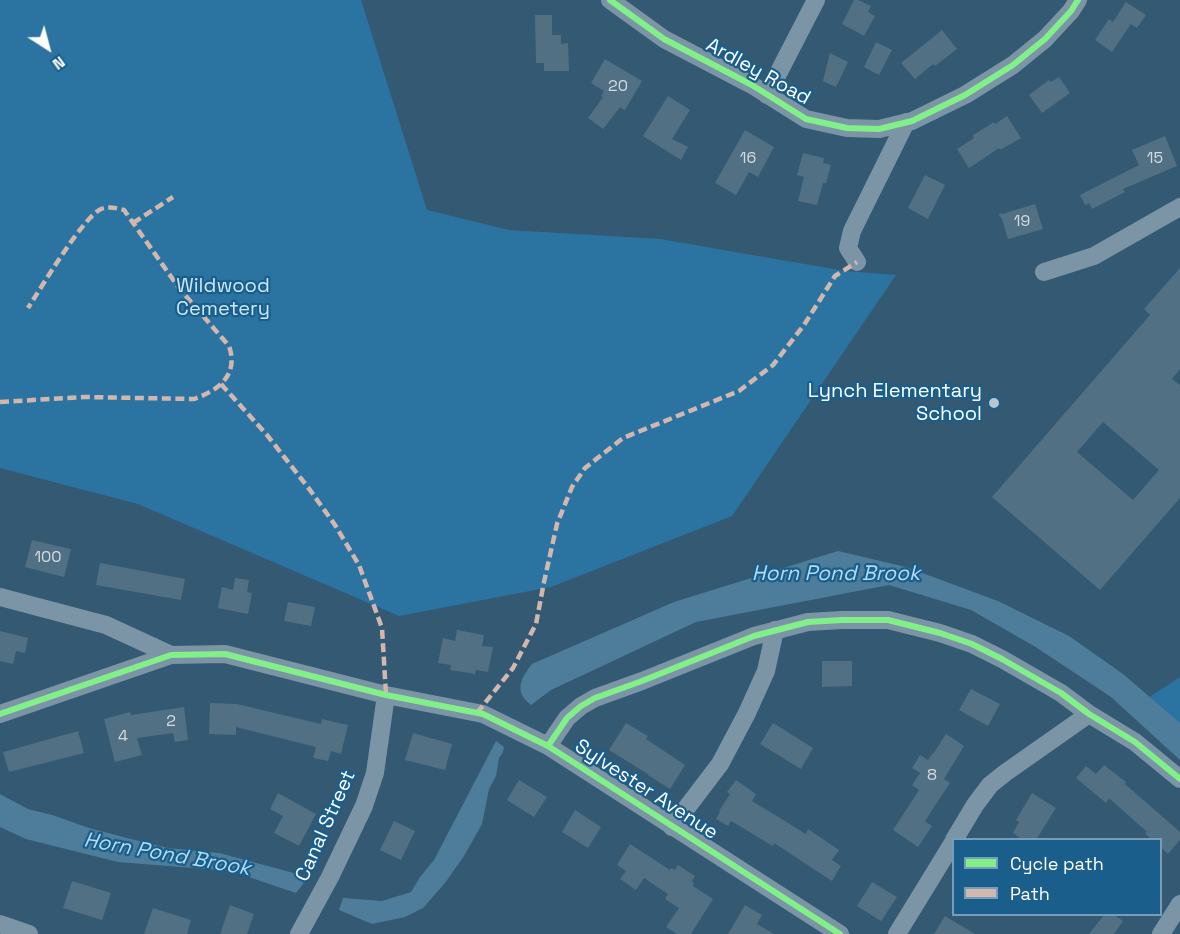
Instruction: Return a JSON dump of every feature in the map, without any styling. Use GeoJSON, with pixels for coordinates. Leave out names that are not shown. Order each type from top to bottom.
{"type":"FeatureCollection","features":[{"type":"Feature","properties":{"kind":"street","name":"Ardley Road"},"geometry":{"type":"LineString","coordinates":[[610,0],[664,39],[806,119],[847,128],[879,129],[912,121],[965,94],[1013,65],[1045,39],[1078,0]]}},
{"type":"Feature","properties":{"kind":"street"},"geometry":{"type":"LineString","coordinates":[[767,95],[816,0]]}},
{"type":"Feature","properties":{"kind":"street"},"geometry":{"type":"LineString","coordinates":[[857,262],[848,248],[852,231],[906,122]]}},
{"type":"Feature","properties":{"kind":"street"},"geometry":{"type":"LineString","coordinates":[[1044,272],[1094,256],[1180,207]]}},
{"type":"Feature","properties":{"kind":"street"},"geometry":{"type":"LineString","coordinates":[[0,597],[106,625],[171,655]]}},
{"type":"Feature","properties":{"kind":"street"},"geometry":{"type":"LineString","coordinates":[[548,746],[567,718],[595,698],[754,636],[808,622],[888,620],[972,644],[1002,659],[1061,693],[1089,714],[1135,742],[1180,779]]}},
{"type":"Feature","properties":{"kind":"street"},"geometry":{"type":"LineString","coordinates":[[672,827],[720,764],[747,713],[766,671],[775,630]]}},
{"type":"Feature","properties":{"kind":"street","name":"Sylvester Avenue"},"geometry":{"type":"LineString","coordinates":[[171,655],[225,654],[386,695],[483,714],[548,746],[840,934]]}},
{"type":"Feature","properties":{"kind":"street"},"geometry":{"type":"LineString","coordinates":[[0,714],[171,655]]}},
{"type":"Feature","properties":{"kind":"street","name":"Canal Street"},"geometry":{"type":"LineString","coordinates":[[299,934],[364,806],[375,773],[386,695]]}},
{"type":"Feature","properties":{"kind":"street"},"geometry":{"type":"LineString","coordinates":[[955,838],[990,785],[1089,714]]}},
{"type":"Feature","properties":{"kind":"street"},"geometry":{"type":"LineString","coordinates":[[897,934],[952,843]]}},
{"type":"Feature","properties":{"kind":"street"},"geometry":{"type":"LineString","coordinates":[[1161,934],[1180,904]]}},
{"type":"Feature","properties":{"kind":"street"},"geometry":{"type":"LineString","coordinates":[[0,924],[29,934]]}},
{"type":"Feature","properties":{"kind":"green space","name":"Wildwood Cemetery"},"geometry":{"type":"Polygon","coordinates":[[[0,0],[361,0],[427,210],[509,230],[660,239],[845,271],[896,275],[732,516],[551,587],[399,616],[138,504],[0,468],[0,0]]]}},
{"type":"Feature","properties":{"kind":"green space"},"geometry":{"type":"Polygon","coordinates":[[[1180,677],[1180,755],[1139,704],[1180,677]]]}},
{"type":"Feature","properties":{"kind":"water","name":"Horn Pond Brook"},"geometry":{"type":"Polygon","coordinates":[[[838,551],[906,567],[998,601],[1069,636],[1123,674],[1180,723],[1180,760],[1111,697],[1034,646],[971,610],[889,585],[696,622],[551,690],[531,705],[522,695],[522,680],[532,664],[674,602],[838,551]]]}},
{"type":"Feature","properties":{"kind":"water"},"geometry":{"type":"Polygon","coordinates":[[[496,741],[504,747],[499,758],[496,776],[489,789],[482,824],[464,856],[423,908],[405,917],[372,924],[339,910],[343,898],[382,901],[411,892],[434,860],[496,741]]]}},
{"type":"Feature","properties":{"kind":"water","name":"Horn Pond Brook"},"geometry":{"type":"Polygon","coordinates":[[[0,794],[28,809],[89,828],[168,848],[219,853],[305,876],[303,884],[296,893],[231,871],[118,862],[26,839],[0,827],[0,794]]]}},
{"type":"Feature","properties":{"kind":"building"},"geometry":{"type":"Polygon","coordinates":[[[854,0],[871,6],[868,12],[875,16],[864,36],[842,24],[854,0]]]}},
{"type":"Feature","properties":{"kind":"building"},"geometry":{"type":"Polygon","coordinates":[[[1126,2],[1146,15],[1137,28],[1131,24],[1112,52],[1095,40],[1109,19],[1113,22],[1126,2]]]}},
{"type":"Feature","properties":{"kind":"building"},"geometry":{"type":"Polygon","coordinates":[[[535,15],[552,15],[552,35],[561,35],[561,44],[568,43],[569,71],[544,71],[544,63],[536,63],[535,15]]]}},
{"type":"Feature","properties":{"kind":"building"},"geometry":{"type":"Polygon","coordinates":[[[942,30],[957,49],[915,79],[901,63],[942,30]]]}},
{"type":"Feature","properties":{"kind":"building"},"geometry":{"type":"Polygon","coordinates":[[[876,42],[892,50],[879,75],[864,67],[876,42]]]}},
{"type":"Feature","properties":{"kind":"building"},"geometry":{"type":"Polygon","coordinates":[[[830,53],[848,62],[836,87],[823,81],[830,53]]]}},
{"type":"Feature","properties":{"kind":"building"},"geometry":{"type":"Polygon","coordinates":[[[605,59],[642,81],[625,110],[620,107],[603,129],[588,118],[603,97],[601,96],[604,91],[591,83],[605,59]]]}},
{"type":"Feature","properties":{"kind":"building"},"geometry":{"type":"Polygon","coordinates":[[[1059,77],[1070,93],[1042,113],[1029,95],[1049,80],[1051,82],[1059,77]]]}},
{"type":"Feature","properties":{"kind":"building"},"geometry":{"type":"Polygon","coordinates":[[[668,96],[690,110],[672,139],[688,147],[681,160],[643,136],[668,96]]]}},
{"type":"Feature","properties":{"kind":"building"},"geometry":{"type":"Polygon","coordinates":[[[1007,116],[1021,138],[1000,150],[999,148],[969,168],[957,149],[974,138],[973,135],[1007,116]]]}},
{"type":"Feature","properties":{"kind":"building"},"geometry":{"type":"Polygon","coordinates":[[[745,130],[774,147],[758,177],[749,172],[736,195],[715,183],[745,130]]]}},
{"type":"Feature","properties":{"kind":"building"},"geometry":{"type":"Polygon","coordinates":[[[1165,136],[1177,166],[1123,189],[1125,192],[1092,209],[1089,203],[1085,205],[1080,195],[1139,165],[1132,150],[1165,136]]]}},
{"type":"Feature","properties":{"kind":"building"},"geometry":{"type":"Polygon","coordinates":[[[803,153],[824,158],[823,163],[831,165],[817,205],[798,201],[804,177],[797,175],[803,153]]]}},
{"type":"Feature","properties":{"kind":"building"},"geometry":{"type":"Polygon","coordinates":[[[925,175],[945,185],[928,219],[908,208],[925,175]]]}},
{"type":"Feature","properties":{"kind":"building"},"geometry":{"type":"Polygon","coordinates":[[[1035,204],[1043,229],[1008,239],[1000,213],[1035,204]]]}},
{"type":"Feature","properties":{"kind":"building"},"geometry":{"type":"Polygon","coordinates":[[[1180,268],[1180,369],[1172,379],[1180,385],[1180,498],[1100,590],[992,497],[1150,315],[1144,309],[1180,268]],[[1103,422],[1077,452],[1133,500],[1159,470],[1103,422]]]}},
{"type":"Feature","properties":{"kind":"building"},"geometry":{"type":"Polygon","coordinates":[[[32,540],[71,549],[64,577],[25,567],[32,540]]]}},
{"type":"Feature","properties":{"kind":"building"},"geometry":{"type":"Polygon","coordinates":[[[100,563],[185,579],[181,600],[96,585],[100,563]]]}},
{"type":"Feature","properties":{"kind":"building"},"geometry":{"type":"Polygon","coordinates":[[[235,578],[249,580],[247,592],[252,593],[248,614],[218,608],[222,587],[233,590],[235,578]]]}},
{"type":"Feature","properties":{"kind":"building"},"geometry":{"type":"Polygon","coordinates":[[[288,602],[315,607],[311,626],[284,621],[288,602]]]}},
{"type":"Feature","properties":{"kind":"building"},"geometry":{"type":"Polygon","coordinates":[[[457,630],[484,635],[482,646],[493,647],[488,672],[476,670],[475,674],[450,670],[451,665],[438,663],[443,638],[455,641],[457,630]]]}},
{"type":"Feature","properties":{"kind":"building"},"geometry":{"type":"Polygon","coordinates":[[[0,631],[28,638],[25,653],[16,651],[13,664],[0,661],[0,631]]]}},
{"type":"Feature","properties":{"kind":"building"},"geometry":{"type":"Polygon","coordinates":[[[822,661],[852,661],[852,686],[822,687],[822,661]]]}},
{"type":"Feature","properties":{"kind":"building"},"geometry":{"type":"Polygon","coordinates":[[[971,689],[1000,704],[988,726],[959,710],[971,689]]]}},
{"type":"Feature","properties":{"kind":"building"},"geometry":{"type":"Polygon","coordinates":[[[210,703],[237,704],[321,724],[322,719],[348,725],[341,754],[331,751],[328,761],[313,758],[316,747],[236,727],[236,735],[209,734],[210,703]]]}},
{"type":"Feature","properties":{"kind":"building"},"geometry":{"type":"Polygon","coordinates":[[[184,707],[188,740],[175,742],[173,733],[137,738],[142,755],[115,762],[104,719],[130,712],[131,715],[184,707]]]}},
{"type":"Feature","properties":{"kind":"building"},"geometry":{"type":"Polygon","coordinates":[[[626,723],[648,736],[646,739],[685,765],[670,789],[609,750],[626,723]]]}},
{"type":"Feature","properties":{"kind":"building"},"geometry":{"type":"Polygon","coordinates":[[[773,723],[813,748],[801,769],[760,744],[773,723]]]}},
{"type":"Feature","properties":{"kind":"building"},"geometry":{"type":"Polygon","coordinates":[[[78,731],[84,753],[9,772],[3,752],[78,731]]]}},
{"type":"Feature","properties":{"kind":"building"},"geometry":{"type":"Polygon","coordinates":[[[413,733],[452,744],[445,770],[405,760],[413,733]]]}},
{"type":"Feature","properties":{"kind":"building"},"geometry":{"type":"Polygon","coordinates":[[[946,734],[964,746],[944,779],[950,783],[925,821],[932,826],[918,847],[893,830],[919,790],[912,785],[920,773],[912,768],[920,755],[928,760],[946,734]]]}},
{"type":"Feature","properties":{"kind":"building"},"geometry":{"type":"Polygon","coordinates":[[[1104,765],[1180,832],[1180,840],[1168,854],[1162,848],[1162,838],[1150,838],[1145,833],[1147,832],[1109,798],[1106,803],[1076,778],[1086,766],[1096,774],[1104,765]]]}},
{"type":"Feature","properties":{"kind":"building"},"geometry":{"type":"Polygon","coordinates":[[[519,780],[547,797],[534,817],[507,800],[519,780]]]}},
{"type":"Feature","properties":{"kind":"building"},"geometry":{"type":"Polygon","coordinates":[[[736,780],[756,794],[752,801],[806,834],[808,829],[839,850],[832,860],[841,866],[832,881],[774,843],[773,846],[731,821],[728,826],[716,819],[730,794],[727,792],[736,780]]]}},
{"type":"Feature","properties":{"kind":"building"},"geometry":{"type":"Polygon","coordinates":[[[278,793],[316,814],[299,846],[274,833],[283,816],[270,809],[278,793]]]}},
{"type":"Feature","properties":{"kind":"building"},"geometry":{"type":"Polygon","coordinates":[[[1032,793],[1056,808],[1037,838],[1020,838],[1013,833],[1019,822],[1016,820],[1032,793]]]}},
{"type":"Feature","properties":{"kind":"building"},"geometry":{"type":"Polygon","coordinates":[[[575,810],[601,827],[588,848],[562,832],[575,810]]]}},
{"type":"Feature","properties":{"kind":"building"},"geometry":{"type":"Polygon","coordinates":[[[394,821],[415,831],[401,860],[380,850],[394,821]]]}},
{"type":"Feature","properties":{"kind":"building"},"geometry":{"type":"Polygon","coordinates":[[[630,844],[670,870],[671,868],[675,870],[678,865],[695,876],[692,881],[693,886],[713,899],[691,934],[677,934],[666,927],[679,908],[665,899],[668,894],[644,878],[636,890],[620,879],[626,871],[617,865],[630,844]]]}},
{"type":"Feature","properties":{"kind":"building"},"geometry":{"type":"Polygon","coordinates":[[[72,881],[111,893],[102,920],[63,908],[72,881]]]}},
{"type":"Feature","properties":{"kind":"building"},"geometry":{"type":"Polygon","coordinates":[[[872,882],[897,897],[881,921],[857,906],[872,882]]]}},
{"type":"Feature","properties":{"kind":"building"},"geometry":{"type":"Polygon","coordinates":[[[230,905],[254,914],[247,934],[220,934],[230,905]]]}},
{"type":"Feature","properties":{"kind":"building"},"geometry":{"type":"Polygon","coordinates":[[[745,905],[762,915],[757,924],[774,934],[728,934],[745,905]]]}},
{"type":"Feature","properties":{"kind":"building"},"geometry":{"type":"Polygon","coordinates":[[[153,908],[191,920],[187,934],[144,934],[153,908]]]}},
{"type":"Feature","properties":{"kind":"building"},"geometry":{"type":"Polygon","coordinates":[[[945,916],[975,934],[934,934],[945,916]]]}},
{"type":"Feature","properties":{"kind":"building"},"geometry":{"type":"Polygon","coordinates":[[[1103,916],[1116,916],[1123,921],[1114,934],[1089,934],[1103,916]]]}},
{"type":"Feature","properties":{"kind":"marked path"},"geometry":{"type":"LineString","coordinates":[[133,223],[173,197]]}},
{"type":"Feature","properties":{"kind":"marked path"},"geometry":{"type":"LineString","coordinates":[[0,402],[84,397],[194,399],[219,386],[229,373],[231,365],[229,346],[179,288],[124,210],[107,208],[93,215],[63,254],[28,308]]}},
{"type":"Feature","properties":{"kind":"marked path"},"geometry":{"type":"LineString","coordinates":[[477,713],[513,668],[536,624],[557,524],[572,487],[585,468],[623,438],[739,391],[773,365],[804,325],[835,276],[857,262]]}},
{"type":"Feature","properties":{"kind":"marked path"},"geometry":{"type":"LineString","coordinates":[[221,384],[267,435],[310,490],[359,565],[382,628],[386,695]]}},
{"type":"Feature","properties":{"kind":"cycle path"},"geometry":{"type":"LineString","coordinates":[[610,0],[664,39],[752,85],[806,119],[847,128],[879,129],[912,121],[965,95],[1013,65],[1045,39],[1078,0]]}},
{"type":"Feature","properties":{"kind":"cycle path"},"geometry":{"type":"LineString","coordinates":[[548,746],[567,718],[595,698],[754,636],[808,622],[888,620],[940,633],[972,644],[1002,659],[1061,693],[1089,714],[1135,742],[1180,779]]}},
{"type":"Feature","properties":{"kind":"cycle path"},"geometry":{"type":"LineString","coordinates":[[0,714],[171,655],[225,654],[386,695],[483,714],[548,746],[840,934]]}},
{"type":"Feature","properties":{"kind":"place","name":"Lynch Elementary School"},"geometry":{"type":"Point","coordinates":[994,403]}}]}
